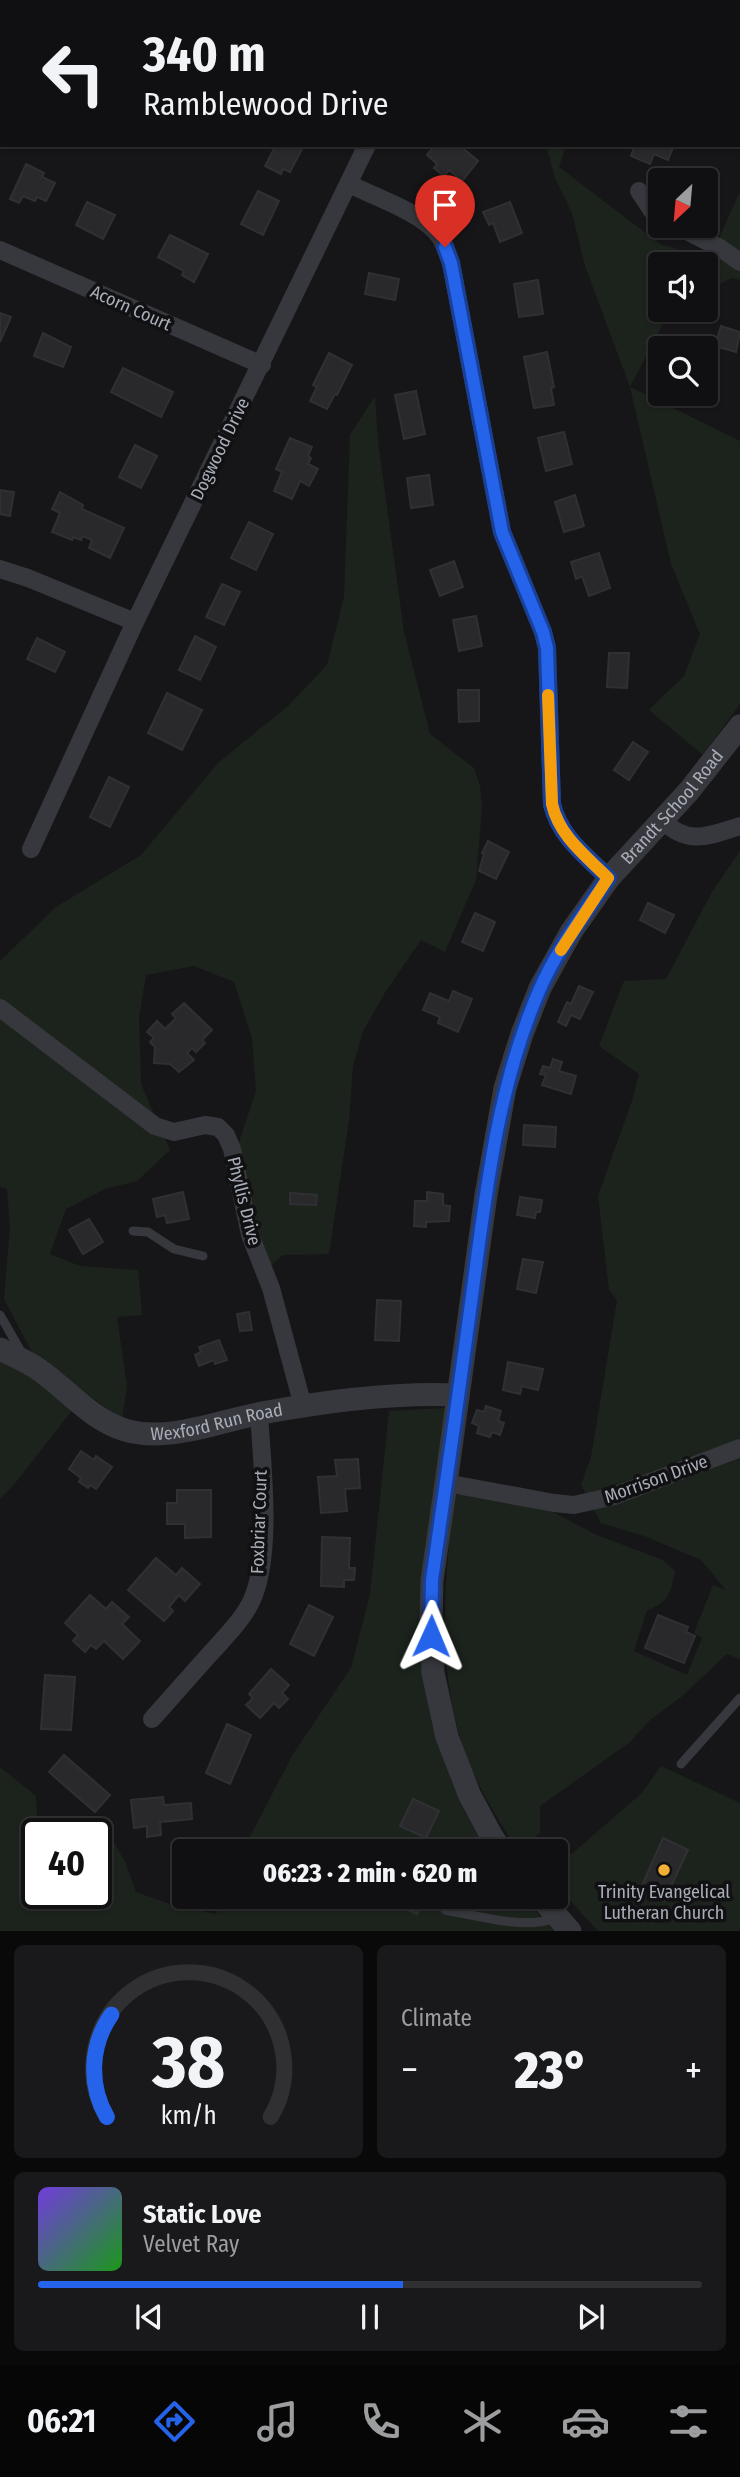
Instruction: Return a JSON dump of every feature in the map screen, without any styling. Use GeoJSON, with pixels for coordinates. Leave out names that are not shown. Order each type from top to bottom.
{"type":"FeatureCollection","features":[{"type":"Feature","properties":{"kind":"street","name":"Dogwood Drive"},"geometry":{"type":"LineString","coordinates":[[31,849],[135,622],[366,147]]}},
{"type":"Feature","properties":{"kind":"street"},"geometry":{"type":"LineString","coordinates":[[349,184],[420,219],[439,237],[451,263],[502,532],[547,648],[552,804],[555,818],[564,833],[608,878]]}},
{"type":"Feature","properties":{"kind":"street"},"geometry":{"type":"LineString","coordinates":[[639,191],[648,204]]}},
{"type":"Feature","properties":{"kind":"street"},"geometry":{"type":"LineString","coordinates":[[702,238],[720,247],[740,262]]}},
{"type":"Feature","properties":{"kind":"street","name":"Acorn Court"},"geometry":{"type":"LineString","coordinates":[[0,250],[262,365]]}},
{"type":"Feature","properties":{"kind":"street"},"geometry":{"type":"LineString","coordinates":[[0,569],[135,622]]}},
{"type":"Feature","properties":{"kind":"street","name":"Brandt School Road"},"geometry":{"type":"LineString","coordinates":[[495,1839],[475,1805],[454,1757],[437,1695],[431,1651],[432,1580],[491,1166],[505,1088],[540,988],[571,932],[608,878],[695,784],[740,726]]}},
{"type":"Feature","properties":{"kind":"street"},"geometry":{"type":"LineString","coordinates":[[662,820],[671,830],[694,838],[710,836],[740,826]]}},
{"type":"Feature","properties":{"kind":"street","name":"Phyllis Drive"},"geometry":{"type":"LineString","coordinates":[[0,1008],[155,1126],[174,1132],[205,1125],[218,1127],[226,1135],[232,1149],[250,1235],[271,1288],[303,1406]]}},
{"type":"Feature","properties":{"kind":"street","name":"Wexford Run Road"},"geometry":{"type":"LineString","coordinates":[[0,1349],[28,1363],[90,1410],[124,1430],[137,1433],[174,1432],[303,1406],[402,1395],[458,1395]]}},
{"type":"Feature","properties":{"kind":"street","name":"Foxbriar Court"},"geometry":{"type":"LineString","coordinates":[[152,1719],[234,1627],[248,1607],[256,1588],[263,1532],[259,1413]]}},
{"type":"Feature","properties":{"kind":"street","name":"Morrison Drive"},"geometry":{"type":"LineString","coordinates":[[446,1483],[546,1502],[574,1504],[614,1496],[740,1448]]}},
{"type":"Feature","properties":{"kind":"street"},"geometry":{"type":"LineString","coordinates":[[551,1909],[564,1924]]}},
{"type":"Feature","properties":{"kind":"lane"},"geometry":{"type":"LineString","coordinates":[[133,1231],[148,1232],[174,1249],[203,1256]]}},
{"type":"Feature","properties":{"kind":"lane"},"geometry":{"type":"LineString","coordinates":[[0,1315],[28,1363]]}},
{"type":"Feature","properties":{"kind":"lane"},"geometry":{"type":"LineString","coordinates":[[681,1764],[740,1698]]}},
{"type":"Feature","properties":{"kind":"lane"},"geometry":{"type":"LineString","coordinates":[[445,1910],[526,1923],[564,1924]]}},
{"type":"Feature","properties":{"kind":"shaded area"},"geometry":{"type":"Polygon","coordinates":[[[547,147],[565,147],[559,167],[648,235],[648,238],[687,252],[648,252],[648,322],[664,322],[656,336],[648,336],[648,352],[630,387],[585,266],[572,213],[555,178],[547,147]]]}},
{"type":"Feature","properties":{"kind":"shaded area"},"geometry":{"type":"Polygon","coordinates":[[[740,191],[740,280],[732,278],[718,285],[718,252],[713,252],[740,191]]]}},
{"type":"Feature","properties":{"kind":"shaded area"},"geometry":{"type":"Polygon","coordinates":[[[630,387],[648,396],[648,406],[669,406],[740,441],[740,704],[703,755],[649,710],[684,676],[700,634],[671,564],[630,387]]]}},
{"type":"Feature","properties":{"kind":"shaded area"},"geometry":{"type":"Polygon","coordinates":[[[375,396],[378,441],[404,632],[430,734],[474,768],[480,786],[482,808],[476,880],[445,952],[421,940],[386,991],[363,1031],[353,1066],[349,1120],[329,1254],[283,1255],[269,1267],[249,1212],[238,1145],[256,1091],[252,1038],[234,982],[194,966],[146,975],[139,1017],[141,1084],[170,1150],[137,1181],[105,1189],[66,1209],[50,1254],[80,1266],[138,1270],[142,1315],[117,1317],[127,1386],[122,1419],[34,1356],[4,1299],[10,1227],[7,1189],[0,1187],[0,961],[56,907],[141,855],[218,763],[289,705],[327,665],[344,597],[350,435],[375,396]]]}},
{"type":"Feature","properties":{"kind":"shaded area"},"geometry":{"type":"Polygon","coordinates":[[[740,851],[740,1659],[727,1654],[681,1697],[649,1721],[630,1742],[540,1806],[540,1833],[532,1839],[510,1839],[470,1766],[451,1700],[445,1598],[454,1495],[466,1494],[541,1506],[597,1535],[663,1560],[675,1571],[672,1585],[660,1604],[647,1610],[634,1651],[687,1675],[702,1638],[694,1633],[713,1585],[726,1590],[701,1560],[647,1537],[601,1523],[581,1485],[591,1457],[617,1300],[609,1290],[598,1196],[639,1074],[599,1046],[624,981],[666,979],[712,892],[740,851]]]}},
{"type":"Feature","properties":{"kind":"shaded area"},"geometry":{"type":"Polygon","coordinates":[[[0,1360],[28,1374],[73,1409],[0,1499],[0,1360]]]}},
{"type":"Feature","properties":{"kind":"shaded area"},"geometry":{"type":"Polygon","coordinates":[[[448,1408],[428,1531],[419,1644],[438,1745],[462,1807],[480,1839],[249,1839],[293,1754],[351,1668],[370,1594],[389,1411],[448,1408]]]}},
{"type":"Feature","properties":{"kind":"shaded area"},"geometry":{"type":"Polygon","coordinates":[[[661,1766],[740,1803],[740,1931],[598,1931],[568,1898],[568,1856],[642,1793],[661,1766]]]}},
{"type":"Feature","properties":{"kind":"shaded area"},"geometry":{"type":"Polygon","coordinates":[[[0,1767],[36,1796],[37,1818],[21,1818],[21,1909],[112,1909],[112,1839],[126,1864],[136,1892],[172,1905],[172,1909],[216,1914],[218,1909],[533,1909],[554,1931],[0,1931],[0,1767]]]}},
{"type":"Feature","properties":{"kind":"building"},"geometry":{"type":"Polygon","coordinates":[[[275,147],[303,147],[290,172],[283,169],[281,174],[265,166],[275,147]]]}},
{"type":"Feature","properties":{"kind":"building"},"geometry":{"type":"Polygon","coordinates":[[[433,147],[461,147],[478,161],[462,181],[449,170],[444,176],[434,168],[437,164],[427,155],[433,147]]]}},
{"type":"Feature","properties":{"kind":"building"},"geometry":{"type":"Polygon","coordinates":[[[634,147],[673,147],[668,160],[654,154],[650,164],[631,156],[634,147]]]}},
{"type":"Feature","properties":{"kind":"building"},"geometry":{"type":"Polygon","coordinates":[[[26,164],[44,173],[42,177],[55,183],[46,201],[37,197],[35,201],[23,196],[19,203],[10,199],[26,164]]]}},
{"type":"Feature","properties":{"kind":"building"},"geometry":{"type":"Polygon","coordinates":[[[258,191],[279,201],[263,235],[241,224],[258,191]]]}},
{"type":"Feature","properties":{"kind":"building"},"geometry":{"type":"Polygon","coordinates":[[[87,202],[115,215],[103,239],[76,225],[87,202]]]}},
{"type":"Feature","properties":{"kind":"building"},"geometry":{"type":"Polygon","coordinates":[[[510,202],[522,233],[500,242],[493,223],[489,225],[483,212],[510,202]]]}},
{"type":"Feature","properties":{"kind":"building"},"geometry":{"type":"Polygon","coordinates":[[[170,235],[208,254],[194,282],[182,275],[184,271],[158,257],[170,235]]]}},
{"type":"Feature","properties":{"kind":"building"},"geometry":{"type":"Polygon","coordinates":[[[369,273],[399,279],[395,300],[365,294],[369,273]]]}},
{"type":"Feature","properties":{"kind":"building"},"geometry":{"type":"Polygon","coordinates":[[[538,280],[543,314],[519,317],[514,284],[538,280]]]}},
{"type":"Feature","properties":{"kind":"building"},"geometry":{"type":"Polygon","coordinates":[[[0,313],[11,317],[0,342],[0,313]]]}},
{"type":"Feature","properties":{"kind":"building"},"geometry":{"type":"Polygon","coordinates":[[[721,326],[740,332],[736,352],[718,347],[721,326]]]}},
{"type":"Feature","properties":{"kind":"building"},"geometry":{"type":"Polygon","coordinates":[[[43,333],[71,347],[63,367],[34,356],[43,333]]]}},
{"type":"Feature","properties":{"kind":"building"},"geometry":{"type":"Polygon","coordinates":[[[547,352],[554,387],[551,388],[554,405],[534,408],[524,357],[547,352]]]}},
{"type":"Feature","properties":{"kind":"building"},"geometry":{"type":"Polygon","coordinates":[[[329,353],[352,365],[327,409],[310,401],[317,387],[313,385],[329,353]]]}},
{"type":"Feature","properties":{"kind":"building"},"geometry":{"type":"Polygon","coordinates":[[[123,368],[173,392],[161,417],[111,392],[123,368]]]}},
{"type":"Feature","properties":{"kind":"building"},"geometry":{"type":"Polygon","coordinates":[[[416,391],[425,434],[404,439],[395,395],[416,391]]]}},
{"type":"Feature","properties":{"kind":"building"},"geometry":{"type":"Polygon","coordinates":[[[564,432],[572,464],[546,471],[538,438],[564,432]]]}},
{"type":"Feature","properties":{"kind":"building"},"geometry":{"type":"Polygon","coordinates":[[[290,438],[312,447],[308,464],[318,469],[309,486],[300,481],[292,499],[274,491],[282,472],[276,469],[290,438]]]}},
{"type":"Feature","properties":{"kind":"building"},"geometry":{"type":"Polygon","coordinates":[[[135,445],[157,456],[141,488],[119,477],[135,445]]]}},
{"type":"Feature","properties":{"kind":"building"},"geometry":{"type":"Polygon","coordinates":[[[429,475],[433,505],[411,508],[407,478],[429,475]]]}},
{"type":"Feature","properties":{"kind":"building"},"geometry":{"type":"Polygon","coordinates":[[[0,490],[14,492],[10,516],[0,514],[0,490]]]}},
{"type":"Feature","properties":{"kind":"building"},"geometry":{"type":"Polygon","coordinates":[[[60,492],[83,505],[82,509],[124,528],[110,558],[89,548],[92,540],[83,536],[81,540],[73,537],[72,540],[52,532],[60,513],[52,509],[60,492]]]}},
{"type":"Feature","properties":{"kind":"building"},"geometry":{"type":"Polygon","coordinates":[[[575,495],[584,526],[564,532],[555,502],[575,495]]]}},
{"type":"Feature","properties":{"kind":"building"},"geometry":{"type":"Polygon","coordinates":[[[249,522],[273,534],[256,570],[231,558],[249,522]]]}},
{"type":"Feature","properties":{"kind":"building"},"geometry":{"type":"Polygon","coordinates":[[[599,553],[610,588],[589,596],[582,576],[576,579],[571,562],[599,553]]]}},
{"type":"Feature","properties":{"kind":"building"},"geometry":{"type":"Polygon","coordinates":[[[454,561],[463,587],[440,596],[430,570],[454,561]]]}},
{"type":"Feature","properties":{"kind":"building"},"geometry":{"type":"Polygon","coordinates":[[[222,584],[240,592],[224,625],[206,617],[222,584]]]}},
{"type":"Feature","properties":{"kind":"building"},"geometry":{"type":"Polygon","coordinates":[[[476,616],[482,646],[459,651],[453,620],[476,616]]]}},
{"type":"Feature","properties":{"kind":"building"},"geometry":{"type":"Polygon","coordinates":[[[195,636],[216,647],[200,680],[179,670],[195,636]]]}},
{"type":"Feature","properties":{"kind":"building"},"geometry":{"type":"Polygon","coordinates":[[[37,638],[65,652],[55,672],[27,659],[37,638]]]}},
{"type":"Feature","properties":{"kind":"building"},"geometry":{"type":"Polygon","coordinates":[[[609,653],[629,653],[627,688],[607,687],[609,653]]]}},
{"type":"Feature","properties":{"kind":"building"},"geometry":{"type":"Polygon","coordinates":[[[458,690],[479,690],[479,721],[459,722],[458,690]]]}},
{"type":"Feature","properties":{"kind":"building"},"geometry":{"type":"Polygon","coordinates":[[[167,693],[202,710],[182,750],[148,733],[167,693]]]}},
{"type":"Feature","properties":{"kind":"building"},"geometry":{"type":"Polygon","coordinates":[[[633,742],[648,752],[629,780],[614,770],[633,742]]]}},
{"type":"Feature","properties":{"kind":"building"},"geometry":{"type":"Polygon","coordinates":[[[109,777],[129,787],[110,827],[90,817],[109,777]]]}},
{"type":"Feature","properties":{"kind":"building"},"geometry":{"type":"Polygon","coordinates":[[[488,841],[509,852],[496,879],[479,871],[484,854],[482,853],[488,841]]]}},
{"type":"Feature","properties":{"kind":"building"},"geometry":{"type":"Polygon","coordinates":[[[648,903],[674,915],[665,933],[640,920],[648,903]]]}},
{"type":"Feature","properties":{"kind":"building"},"geometry":{"type":"Polygon","coordinates":[[[475,913],[495,922],[483,951],[462,942],[475,913]]]}},
{"type":"Feature","properties":{"kind":"building"},"geometry":{"type":"Polygon","coordinates":[[[579,986],[593,992],[580,1019],[571,1015],[566,1026],[558,1022],[567,1002],[571,1004],[579,986]]]}},
{"type":"Feature","properties":{"kind":"building"},"geometry":{"type":"Polygon","coordinates":[[[453,991],[472,999],[458,1032],[438,1023],[440,1017],[423,1010],[430,993],[449,1001],[453,991]]]}},
{"type":"Feature","properties":{"kind":"building"},"geometry":{"type":"Polygon","coordinates":[[[184,1003],[212,1030],[202,1040],[205,1043],[196,1052],[192,1048],[187,1053],[194,1060],[179,1072],[170,1064],[154,1063],[155,1047],[150,1042],[154,1038],[147,1032],[157,1021],[165,1029],[176,1018],[172,1014],[184,1003]]]}},
{"type":"Feature","properties":{"kind":"building"},"geometry":{"type":"Polygon","coordinates":[[[553,1059],[562,1062],[559,1071],[576,1076],[571,1094],[542,1085],[546,1075],[540,1074],[543,1066],[550,1068],[553,1059]]]}},
{"type":"Feature","properties":{"kind":"building"},"geometry":{"type":"Polygon","coordinates":[[[524,1125],[556,1127],[555,1147],[523,1145],[524,1125]]]}},
{"type":"Feature","properties":{"kind":"building"},"geometry":{"type":"Polygon","coordinates":[[[183,1192],[189,1219],[167,1223],[165,1215],[157,1217],[153,1199],[183,1192]]]}},
{"type":"Feature","properties":{"kind":"building"},"geometry":{"type":"Polygon","coordinates":[[[427,1192],[443,1194],[443,1205],[450,1206],[449,1221],[426,1222],[426,1227],[414,1226],[415,1201],[427,1201],[427,1192]]]}},
{"type":"Feature","properties":{"kind":"building"},"geometry":{"type":"Polygon","coordinates":[[[290,1193],[317,1195],[316,1205],[290,1204],[290,1193]]]}},
{"type":"Feature","properties":{"kind":"building"},"geometry":{"type":"Polygon","coordinates":[[[520,1197],[542,1200],[540,1212],[536,1212],[535,1218],[517,1215],[520,1197]]]}},
{"type":"Feature","properties":{"kind":"building"},"geometry":{"type":"Polygon","coordinates":[[[89,1219],[103,1242],[83,1254],[69,1230],[89,1219]]]}},
{"type":"Feature","properties":{"kind":"building"},"geometry":{"type":"Polygon","coordinates":[[[523,1259],[543,1262],[536,1293],[517,1289],[523,1259]]]}},
{"type":"Feature","properties":{"kind":"building"},"geometry":{"type":"Polygon","coordinates":[[[377,1300],[401,1301],[399,1341],[375,1340],[377,1300]]]}},
{"type":"Feature","properties":{"kind":"building"},"geometry":{"type":"Polygon","coordinates":[[[249,1312],[252,1330],[240,1331],[237,1314],[249,1312]]]}},
{"type":"Feature","properties":{"kind":"building"},"geometry":{"type":"Polygon","coordinates":[[[219,1340],[227,1360],[215,1364],[214,1360],[199,1366],[195,1355],[201,1352],[199,1347],[219,1340]]]}},
{"type":"Feature","properties":{"kind":"building"},"geometry":{"type":"Polygon","coordinates":[[[508,1362],[543,1369],[538,1390],[522,1386],[520,1394],[503,1390],[508,1362]]]}},
{"type":"Feature","properties":{"kind":"building"},"geometry":{"type":"Polygon","coordinates":[[[486,1406],[501,1411],[498,1421],[504,1423],[500,1435],[492,1432],[490,1437],[477,1433],[479,1426],[472,1423],[477,1410],[484,1412],[486,1406]]]}},
{"type":"Feature","properties":{"kind":"building"},"geometry":{"type":"Polygon","coordinates":[[[81,1451],[94,1460],[96,1456],[112,1467],[96,1489],[90,1485],[88,1488],[79,1482],[81,1478],[69,1469],[81,1451]]]}},
{"type":"Feature","properties":{"kind":"building"},"geometry":{"type":"Polygon","coordinates":[[[358,1459],[360,1488],[345,1489],[347,1511],[321,1513],[318,1477],[337,1476],[335,1460],[358,1459]]]}},
{"type":"Feature","properties":{"kind":"building"},"geometry":{"type":"Polygon","coordinates":[[[177,1490],[211,1490],[211,1537],[185,1538],[185,1524],[167,1524],[167,1503],[177,1503],[177,1490]]]}},
{"type":"Feature","properties":{"kind":"building"},"geometry":{"type":"Polygon","coordinates":[[[322,1537],[350,1538],[349,1568],[355,1568],[354,1580],[344,1580],[344,1587],[321,1586],[322,1537]]]}},
{"type":"Feature","properties":{"kind":"building"},"geometry":{"type":"Polygon","coordinates":[[[156,1558],[176,1575],[182,1568],[200,1584],[185,1601],[179,1595],[169,1607],[173,1611],[164,1621],[128,1590],[156,1558]]]}},
{"type":"Feature","properties":{"kind":"building"},"geometry":{"type":"Polygon","coordinates":[[[90,1595],[106,1609],[112,1602],[129,1617],[122,1624],[140,1641],[123,1659],[104,1641],[96,1649],[91,1645],[85,1652],[73,1641],[78,1635],[65,1623],[90,1595]]]}},
{"type":"Feature","properties":{"kind":"building"},"geometry":{"type":"Polygon","coordinates":[[[309,1605],[333,1617],[314,1656],[290,1644],[309,1605]]]}},
{"type":"Feature","properties":{"kind":"building"},"geometry":{"type":"Polygon","coordinates":[[[658,1615],[688,1627],[686,1632],[695,1636],[684,1663],[645,1648],[658,1615]]]}},
{"type":"Feature","properties":{"kind":"building"},"geometry":{"type":"Polygon","coordinates":[[[271,1669],[289,1685],[282,1693],[288,1699],[279,1708],[274,1703],[260,1718],[246,1705],[253,1698],[249,1694],[271,1669]]]}},
{"type":"Feature","properties":{"kind":"building"},"geometry":{"type":"Polygon","coordinates":[[[45,1675],[75,1677],[71,1730],[41,1729],[45,1675]]]}},
{"type":"Feature","properties":{"kind":"building"},"geometry":{"type":"Polygon","coordinates":[[[227,1724],[251,1735],[230,1784],[206,1773],[227,1724]]]}},
{"type":"Feature","properties":{"kind":"building"},"geometry":{"type":"Polygon","coordinates":[[[64,1755],[110,1795],[95,1812],[49,1772],[64,1755]]]}},
{"type":"Feature","properties":{"kind":"building"},"geometry":{"type":"Polygon","coordinates":[[[163,1797],[164,1805],[191,1803],[192,1819],[160,1822],[161,1835],[147,1837],[147,1826],[134,1828],[131,1800],[163,1797]]]}},
{"type":"Feature","properties":{"kind":"building"},"geometry":{"type":"Polygon","coordinates":[[[413,1799],[439,1811],[426,1838],[400,1826],[413,1799]]]}},
{"type":"Feature","properties":{"kind":"building","name":"Trinity Evangelical Lutheran Church"},"geometry":{"type":"Polygon","coordinates":[[[663,1838],[688,1850],[664,1901],[640,1890],[663,1838]]]}},
{"type":"Feature","properties":{"kind":"building"},"geometry":{"type":"Polygon","coordinates":[[[406,1909],[420,1909],[417,1914],[406,1909]]]}},
{"type":"Feature","properties":{"kind":"slow traffic"},"geometry":{"type":"LineString","coordinates":[[548,695],[552,804],[555,818],[564,833],[608,878],[561,950]]}},
{"type":"Feature","properties":{"kind":"place","name":"Trinity Evangelical Lutheran Church"},"geometry":{"type":"Point","coordinates":[664,1870]}},
{"type":"Feature","properties":{"kind":"route"},"geometry":{"type":"LineString","coordinates":[[431,1636],[432,1580],[486,1195],[505,1088],[540,988],[571,932],[608,878],[564,833],[555,818],[552,804],[547,648],[502,532],[451,263],[445,247]]}}]}
